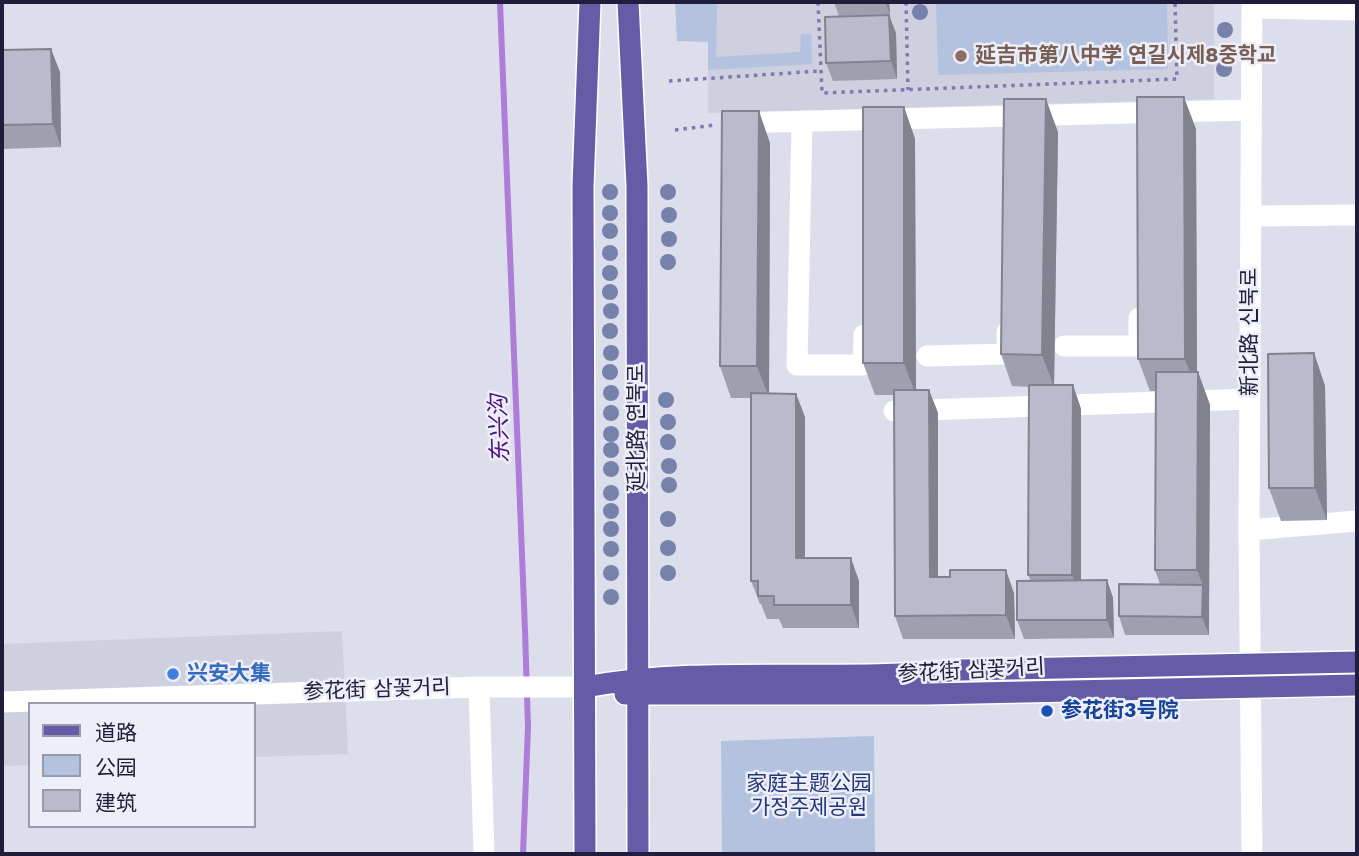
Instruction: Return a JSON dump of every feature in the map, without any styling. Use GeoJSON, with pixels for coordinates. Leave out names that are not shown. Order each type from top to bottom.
{"type":"FeatureCollection","features":[{"type":"Feature","properties":{"kind":"main road"},"geometry":{"type":"LineString","coordinates":[[585,854],[583,186],[590,2]]}},
{"type":"Feature","properties":{"kind":"main road","name":"延北路 연북로"},"geometry":{"type":"LineString","coordinates":[[628,2],[637,186],[638,854]]}},
{"type":"Feature","properties":{"kind":"main road","name":"参花街 삼꽃거리"},"geometry":{"type":"LineString","coordinates":[[637,687],[911,675],[960,670],[1357,662]]}},
{"type":"Feature","properties":{"kind":"main road","name":"参花街 삼꽃거리"},"geometry":{"type":"LineString","coordinates":[[585,687],[928,694],[1357,685]]}},
{"type":"Feature","properties":{"kind":"street"},"geometry":{"type":"LineString","coordinates":[[1252,5],[1357,10]]}},
{"type":"Feature","properties":{"kind":"street","name":"新北路 신북로"},"geometry":{"type":"LineString","coordinates":[[1252,5],[1249,530],[1252,854]]}},
{"type":"Feature","properties":{"kind":"street"},"geometry":{"type":"LineString","coordinates":[[731,123],[868,120],[1008,123],[1140,113],[1251,110]]}},
{"type":"Feature","properties":{"kind":"street"},"geometry":{"type":"LineString","coordinates":[[1140,113],[1140,140]]}},
{"type":"Feature","properties":{"kind":"street"},"geometry":{"type":"LineString","coordinates":[[867,147],[868,120]]}},
{"type":"Feature","properties":{"kind":"street"},"geometry":{"type":"LineString","coordinates":[[802,121],[797,365],[863,365],[864,310]]}},
{"type":"Feature","properties":{"kind":"street"},"geometry":{"type":"LineString","coordinates":[[1251,216],[1357,215]]}},
{"type":"Feature","properties":{"kind":"street"},"geometry":{"type":"LineString","coordinates":[[1064,346],[1139,346],[1139,291]]}},
{"type":"Feature","properties":{"kind":"street"},"geometry":{"type":"LineString","coordinates":[[927,356],[1007,354],[1007,312]]}},
{"type":"Feature","properties":{"kind":"street"},"geometry":{"type":"LineString","coordinates":[[894,411],[1250,399]]}},
{"type":"Feature","properties":{"kind":"street"},"geometry":{"type":"LineString","coordinates":[[1249,530],[1357,521]]}},
{"type":"Feature","properties":{"kind":"street","name":"参花街 삼꽃거리"},"geometry":{"type":"LineString","coordinates":[[2,702],[512,686],[585,687]]}},
{"type":"Feature","properties":{"kind":"street"},"geometry":{"type":"LineString","coordinates":[[479,687],[484,854]]}},
{"type":"Feature","properties":{"kind":"path"},"geometry":{"type":"LineString","coordinates":[[818,2],[822,93],[1177,79],[1175,2]]}},
{"type":"Feature","properties":{"kind":"path"},"geometry":{"type":"LineString","coordinates":[[906,2],[908,90]]}},
{"type":"Feature","properties":{"kind":"path"},"geometry":{"type":"LineString","coordinates":[[669,80],[821,71]]}},
{"type":"Feature","properties":{"kind":"path"},"geometry":{"type":"LineString","coordinates":[[675,130],[731,123]]}},
{"type":"Feature","properties":{"kind":"shaded area","name":"延吉市第八中学 연길시제8중학교"},"geometry":{"type":"Polygon","coordinates":[[[708,2],[1214,2],[1214,99],[708,113],[708,2]]]}},
{"type":"Feature","properties":{"kind":"shaded area","name":"兴安大集"},"geometry":{"type":"Polygon","coordinates":[[[342,631],[348,754],[256,757],[256,702],[28,702],[28,765],[2,766],[2,644],[342,631]]]}},
{"type":"Feature","properties":{"kind":"green space"},"geometry":{"type":"Polygon","coordinates":[[[675,2],[717,2],[716,57],[800,52],[801,34],[811,34],[812,64],[708,70],[708,42],[677,41],[675,2]]]}},
{"type":"Feature","properties":{"kind":"green space"},"geometry":{"type":"Polygon","coordinates":[[[936,2],[1167,2],[1168,69],[938,75],[936,2]]]}},
{"type":"Feature","properties":{"kind":"green space","name":"家庭主题公园 가정주제공원"},"geometry":{"type":"Polygon","coordinates":[[[874,736],[875,854],[722,854],[721,741],[874,736]]]}},
{"type":"Feature","properties":{"kind":"building"},"geometry":{"type":"Polygon","coordinates":[[[889,15],[891,61],[826,63],[825,17],[889,15]]]}},
{"type":"Feature","properties":{"kind":"building"},"geometry":{"type":"Polygon","coordinates":[[[51,49],[53,124],[2,125],[2,50],[51,49]]]}},
{"type":"Feature","properties":{"kind":"building"},"geometry":{"type":"Polygon","coordinates":[[[1137,97],[1184,97],[1185,359],[1138,359],[1137,97]]]}},
{"type":"Feature","properties":{"kind":"building"},"geometry":{"type":"Polygon","coordinates":[[[1004,99],[1046,99],[1042,355],[1001,354],[1004,99]]]}},
{"type":"Feature","properties":{"kind":"building"},"geometry":{"type":"Polygon","coordinates":[[[863,107],[904,107],[904,363],[863,363],[863,107]]]}},
{"type":"Feature","properties":{"kind":"building"},"geometry":{"type":"Polygon","coordinates":[[[722,111],[759,111],[757,366],[720,366],[722,111]]]}},
{"type":"Feature","properties":{"kind":"building"},"geometry":{"type":"Polygon","coordinates":[[[1314,353],[1315,488],[1269,488],[1268,354],[1314,353]]]}},
{"type":"Feature","properties":{"kind":"building"},"geometry":{"type":"Polygon","coordinates":[[[1156,372],[1198,372],[1197,570],[1155,570],[1156,372]]]}},
{"type":"Feature","properties":{"kind":"building"},"geometry":{"type":"Polygon","coordinates":[[[1029,385],[1073,385],[1072,575],[1028,575],[1029,385]]]}},
{"type":"Feature","properties":{"kind":"building"},"geometry":{"type":"Polygon","coordinates":[[[894,390],[929,390],[930,577],[950,577],[950,570],[1006,570],[1006,615],[895,616],[894,390]]]}},
{"type":"Feature","properties":{"kind":"building"},"geometry":{"type":"Polygon","coordinates":[[[751,393],[796,394],[796,558],[851,558],[851,605],[774,605],[774,596],[758,596],[758,581],[751,581],[751,393]]]}},
{"type":"Feature","properties":{"kind":"building"},"geometry":{"type":"Polygon","coordinates":[[[1107,580],[1107,620],[1017,620],[1017,581],[1107,580]]]}},
{"type":"Feature","properties":{"kind":"building"},"geometry":{"type":"Polygon","coordinates":[[[1119,584],[1203,585],[1202,617],[1119,616],[1119,584]]]}},
{"type":"Feature","properties":{"kind":"waterway","name":"东兴沟"},"geometry":{"type":"LineString","coordinates":[[500,2],[528,727],[523,854]]}},
{"type":"Feature","properties":{"kind":"place","name":"延吉市第八中学 연길시제8중학교"},"geometry":{"type":"Point","coordinates":[961,56]}},
{"type":"Feature","properties":{"kind":"place","name":"兴安大集"},"geometry":{"type":"Point","coordinates":[173,674]}},
{"type":"Feature","properties":{"kind":"place","name":"参花街3号院"},"geometry":{"type":"Point","coordinates":[1047,711]}}]}
